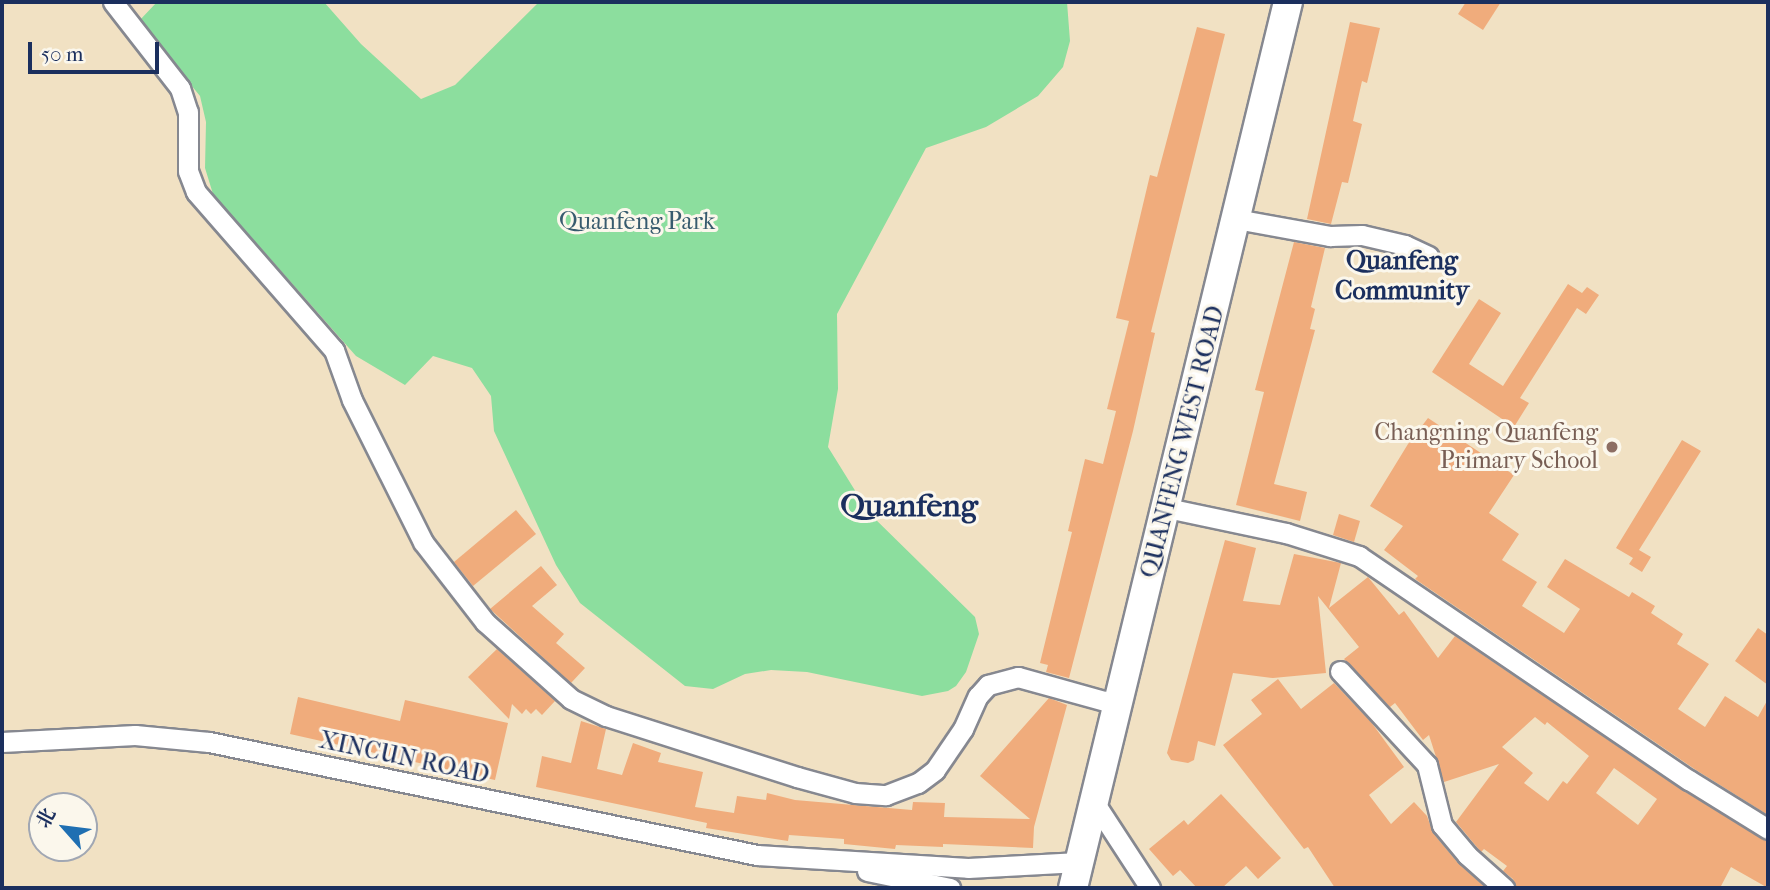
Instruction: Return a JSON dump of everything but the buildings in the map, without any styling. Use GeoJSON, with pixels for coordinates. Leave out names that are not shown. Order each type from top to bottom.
{"type":"FeatureCollection","features":[{"type":"Feature","properties":{"kind":"highway","name":"QUANFENG WEST ROAD"},"geometry":{"type":"LineString","coordinates":[[1076,877],[1288,2]]}},
{"type":"Feature","properties":{"kind":"street"},"geometry":{"type":"LineString","coordinates":[[113,2],[180,88],[188,112],[188,171],[196,192],[334,350],[352,400],[423,542],[485,622],[571,699],[606,716],[797,777],[855,793],[886,795],[918,783],[935,770],[963,729],[978,696],[988,685],[1018,677],[1118,705]]}},
{"type":"Feature","properties":{"kind":"street"},"geometry":{"type":"LineString","coordinates":[[1237,219],[1330,236],[1363,235],[1405,245],[1429,256]]}},
{"type":"Feature","properties":{"kind":"street"},"geometry":{"type":"LineString","coordinates":[[1167,508],[1286,533],[1359,556],[1689,780],[1768,829]]}},
{"type":"Feature","properties":{"kind":"street"},"geometry":{"type":"LineString","coordinates":[[1339,671],[1426,765],[1442,825],[1467,855],[1504,888]]}},
{"type":"Feature","properties":{"kind":"street","name":"XINCUN ROAD"},"geometry":{"type":"LineString","coordinates":[[2,742],[135,735],[209,742],[743,853],[1076,877]]}},
{"type":"Feature","properties":{"kind":"street"},"geometry":{"type":"LineString","coordinates":[[1094,802],[1150,888]]}},
{"type":"Feature","properties":{"kind":"street","name":"XINCUN ROAD"},"geometry":{"type":"LineString","coordinates":[[794,857],[950,888]]}},
{"type":"Feature","properties":{"kind":"green space","name":"Quanfeng Park"},"geometry":{"type":"Polygon","coordinates":[[[157,2],[324,2],[361,44],[421,99],[455,85],[539,2],[1067,2],[1070,41],[1063,67],[1038,96],[986,127],[926,148],[837,314],[838,389],[828,447],[869,513],[975,617],[979,634],[966,672],[956,686],[948,691],[922,696],[807,672],[771,670],[745,674],[713,689],[685,686],[580,603],[556,565],[494,431],[491,396],[472,368],[433,356],[405,385],[356,356],[213,194],[205,168],[206,122],[200,96],[139,21],[157,2]]]}},
{"type":"Feature","properties":{"kind":"place","name":"Changning Quanfeng Primary School"},"geometry":{"type":"Point","coordinates":[1612,447]}},
{"type":"Feature","properties":{"kind":"district","name":"Quanfeng Community"},"geometry":{"type":"Point","coordinates":[1402,276]}},
{"type":"Feature","properties":{"kind":"district","name":"Quanfeng"},"geometry":{"type":"Point","coordinates":[909,506]}}]}
